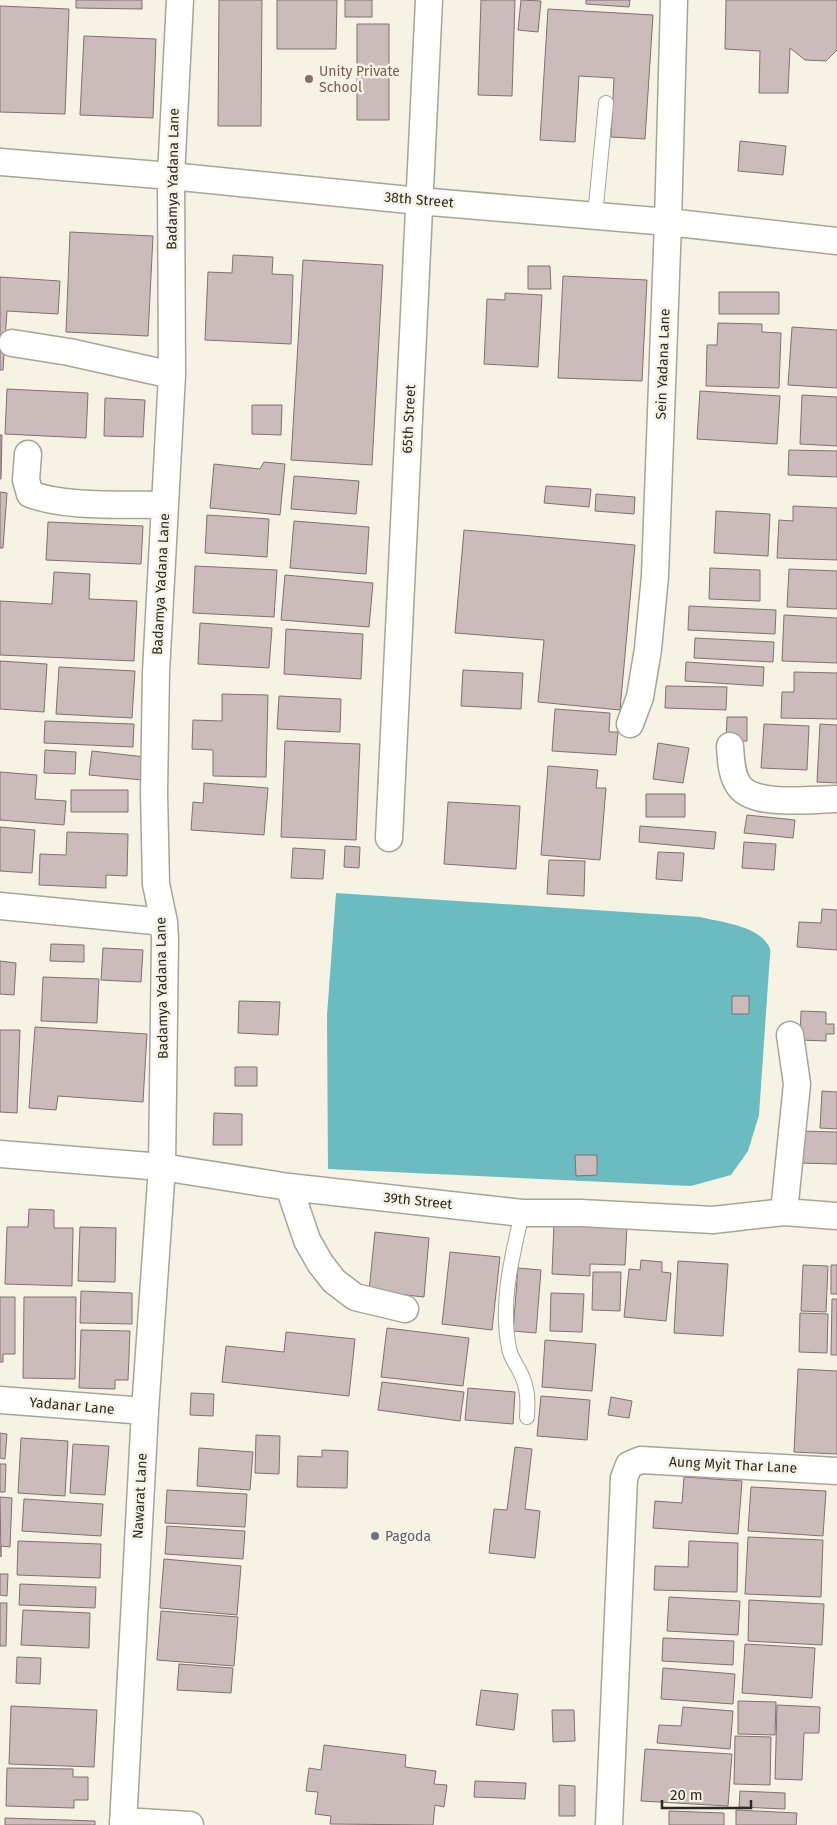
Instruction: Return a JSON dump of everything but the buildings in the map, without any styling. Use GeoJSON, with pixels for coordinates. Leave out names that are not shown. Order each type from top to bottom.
{"type":"FeatureCollection","features":[{"type":"Feature","properties":{"kind":"street","name":"Badamya Yadana Lane"},"geometry":{"type":"LineString","coordinates":[[162,1167],[164,922],[156,884],[154,793],[156,672],[172,375],[170,176],[180,0]]}},
{"type":"Feature","properties":{"kind":"street","name":"65th Street"},"geometry":{"type":"LineString","coordinates":[[390,838],[429,0]]}},
{"type":"Feature","properties":{"kind":"street","name":"Sein Yadana Lane"},"geometry":{"type":"LineString","coordinates":[[630,724],[640,698],[648,649],[655,576],[674,0]]}},
{"type":"Feature","properties":{"kind":"street","name":"38th Street"},"geometry":{"type":"LineString","coordinates":[[0,162],[595,215],[837,241]]}},
{"type":"Feature","properties":{"kind":"street"},"geometry":{"type":"LineString","coordinates":[[12,344],[69,352],[172,375]]}},
{"type":"Feature","properties":{"kind":"street"},"geometry":{"type":"LineString","coordinates":[[28,454],[26,480],[30,494],[43,499],[69,502],[165,505]]}},
{"type":"Feature","properties":{"kind":"street"},"geometry":{"type":"LineString","coordinates":[[730,746],[734,774],[739,786],[751,796],[773,800],[837,799]]}},
{"type":"Feature","properties":{"kind":"street"},"geometry":{"type":"LineString","coordinates":[[0,906],[164,922]]}},
{"type":"Feature","properties":{"kind":"street"},"geometry":{"type":"LineString","coordinates":[[784,1212],[797,1084],[790,1035]]}},
{"type":"Feature","properties":{"kind":"street","name":"39th Street"},"geometry":{"type":"LineString","coordinates":[[0,1154],[162,1167],[289,1187],[522,1213],[581,1213],[713,1220],[784,1212],[837,1216]]}},
{"type":"Feature","properties":{"kind":"street","name":"Nawarat Lane"},"geometry":{"type":"LineString","coordinates":[[123,1823],[145,1412],[162,1167]]}},
{"type":"Feature","properties":{"kind":"street"},"geometry":{"type":"LineString","coordinates":[[289,1187],[306,1240],[334,1281],[355,1296],[405,1309]]}},
{"type":"Feature","properties":{"kind":"street","name":"Yadanar Lane"},"geometry":{"type":"LineString","coordinates":[[0,1400],[145,1412]]}},
{"type":"Feature","properties":{"kind":"street","name":"Aung Myit Thar Lane"},"geometry":{"type":"LineString","coordinates":[[609,1825],[624,1478],[630,1466],[641,1460],[837,1471]]}},
{"type":"Feature","properties":{"kind":"street"},"geometry":{"type":"LineString","coordinates":[[123,1823],[190,1825]]}},
{"type":"Feature","properties":{"kind":"lane"},"geometry":{"type":"LineString","coordinates":[[595,215],[606,103]]}},
{"type":"Feature","properties":{"kind":"lane"},"geometry":{"type":"LineString","coordinates":[[522,1213],[505,1298],[505,1317],[509,1351],[522,1375],[528,1395],[527,1417]]}},
{"type":"Feature","properties":{"kind":"water"},"geometry":{"type":"Polygon","coordinates":[[[336,893],[700,917],[740,926],[758,935],[766,941],[770,953],[759,1115],[748,1151],[731,1175],[691,1186],[328,1169],[327,1015],[336,893]]]}},
{"type":"Feature","properties":{"kind":"place","name":"Unity Private School"},"geometry":{"type":"Point","coordinates":[309,79]}},
{"type":"Feature","properties":{"kind":"place","name":"Pagoda"},"geometry":{"type":"Point","coordinates":[375,1536]}}]}
